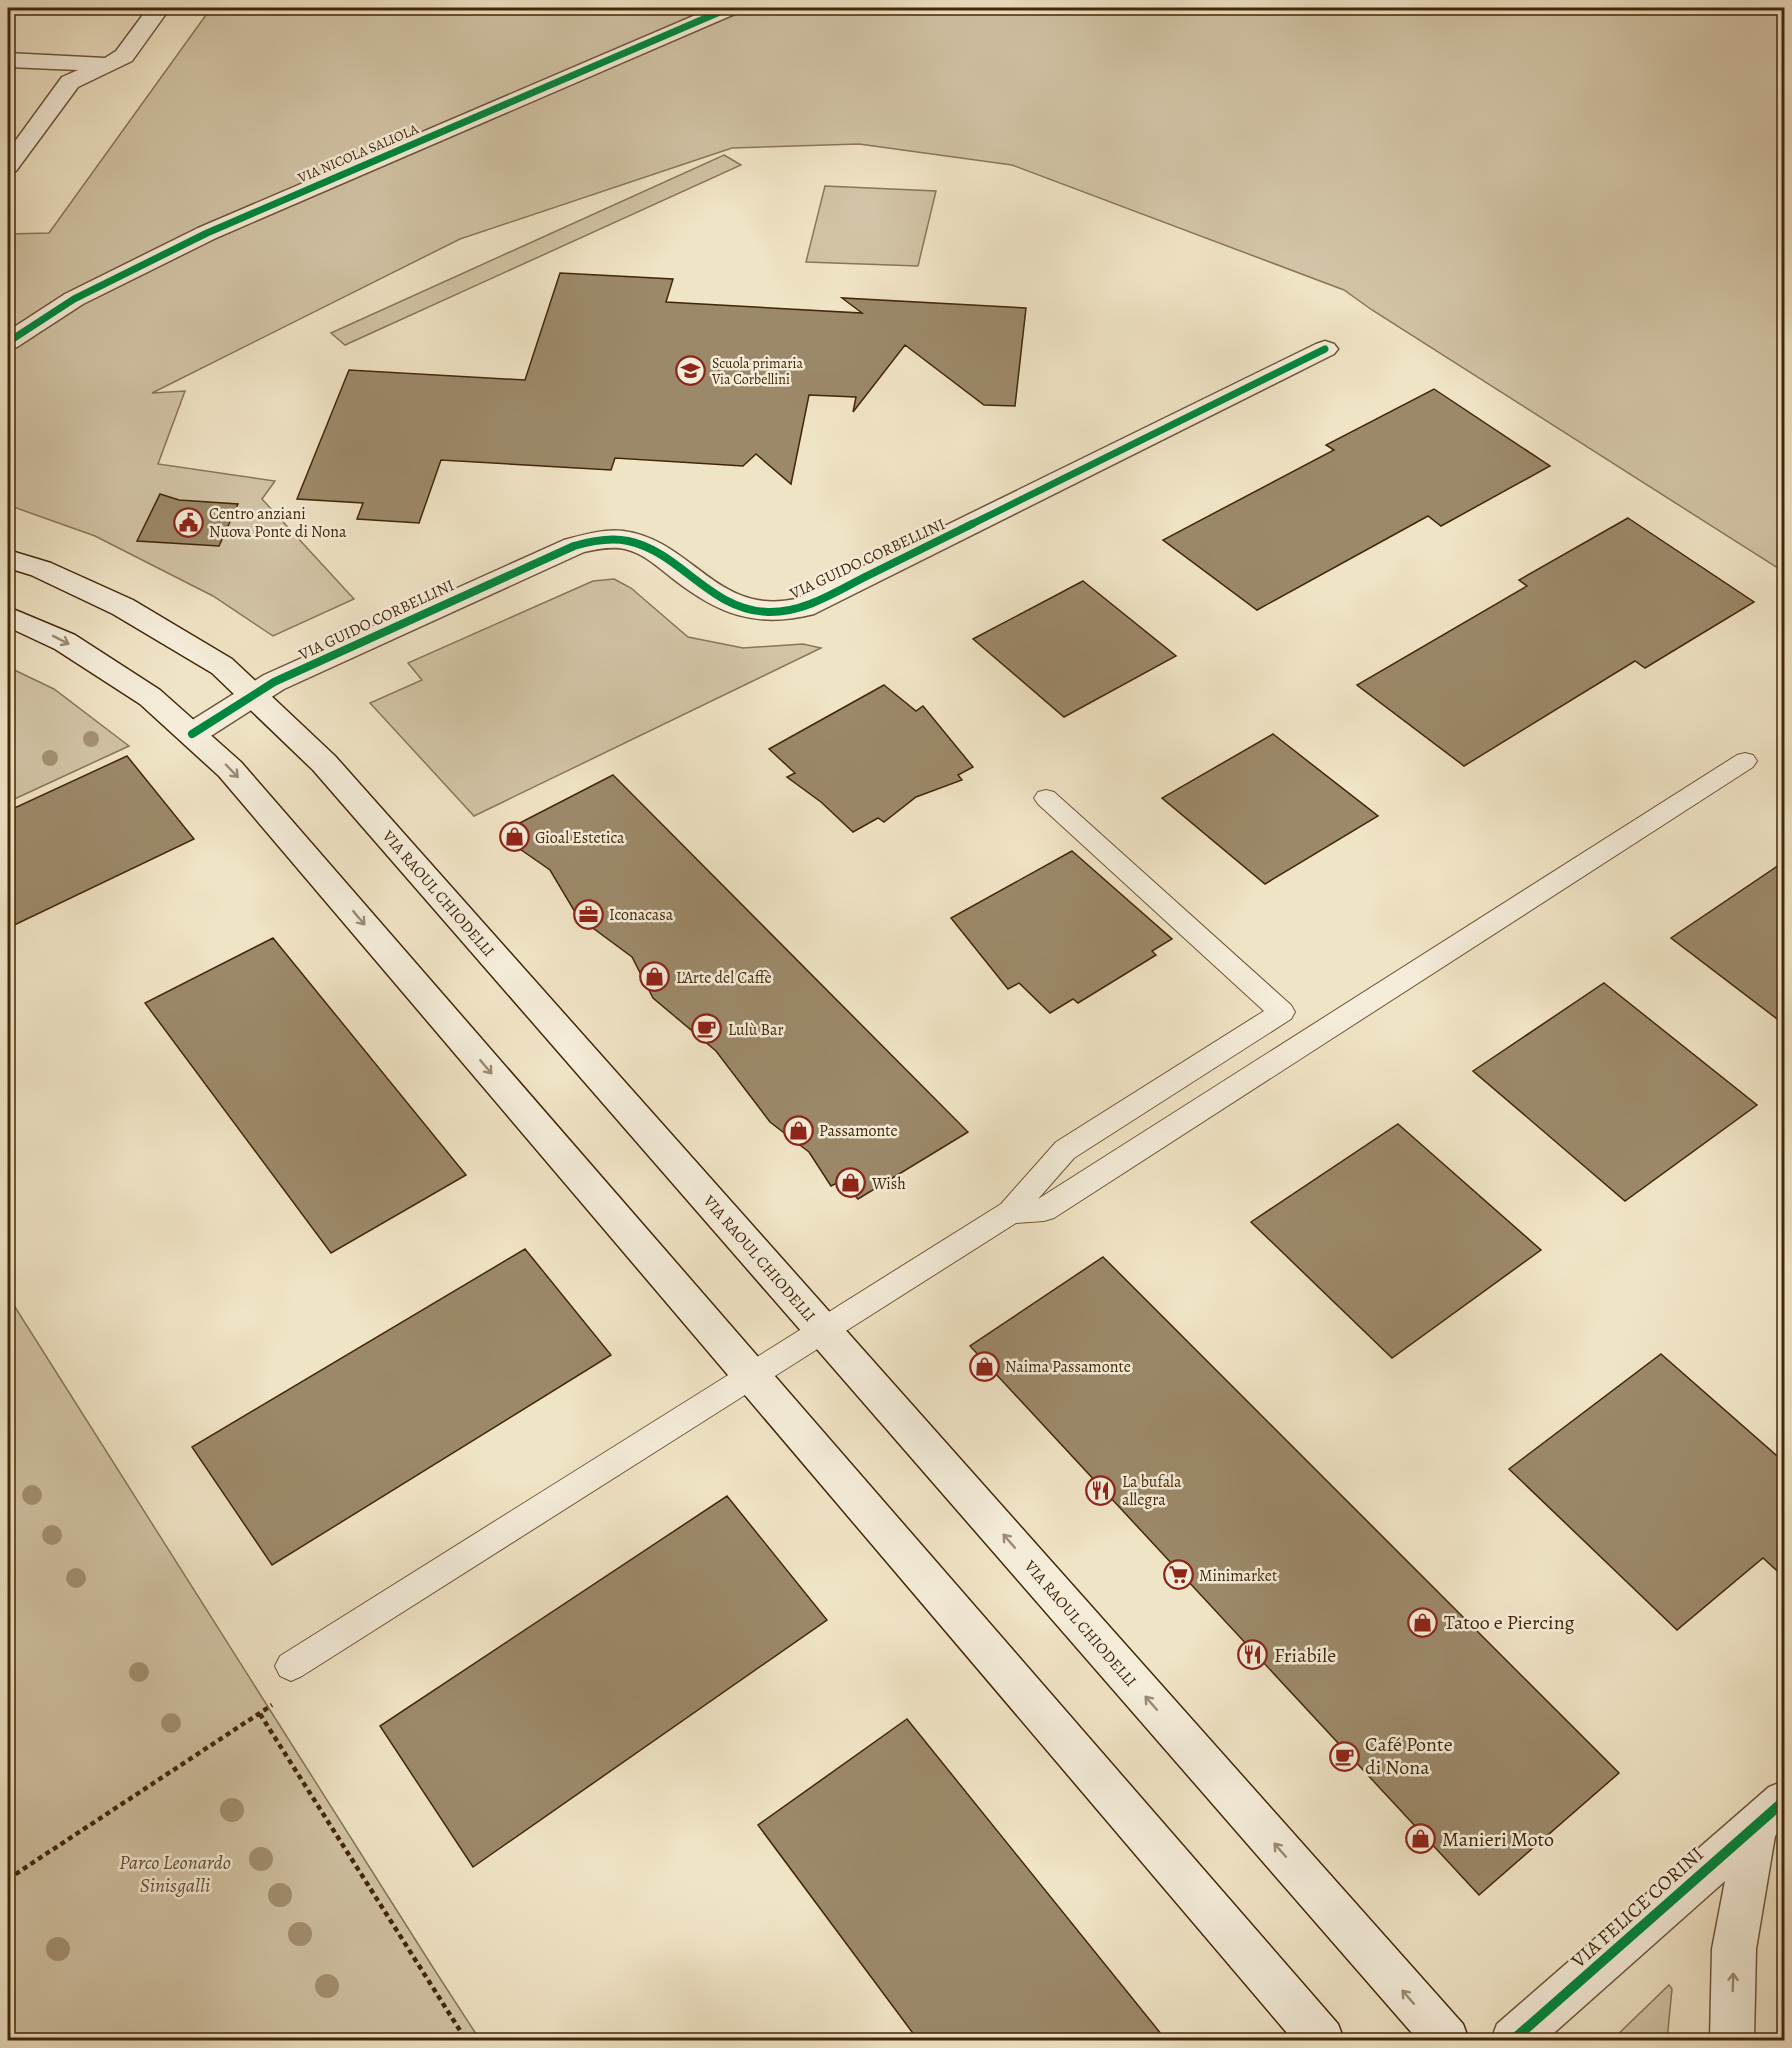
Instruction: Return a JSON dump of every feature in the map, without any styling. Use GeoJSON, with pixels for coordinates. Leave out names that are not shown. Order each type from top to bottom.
{"type":"FeatureCollection","features":[{"type":"Feature","properties":{"kind":"main road"},"geometry":{"type":"LineString","coordinates":[[8,166],[70,82],[124,56],[159,8]]}},
{"type":"Feature","properties":{"kind":"main road","name":"VIA NICOLA SALIOLA"},"geometry":{"type":"LineString","coordinates":[[8,342],[74,299],[207,233],[729,8]]}},
{"type":"Feature","properties":{"kind":"main road"},"geometry":{"type":"LineString","coordinates":[[8,60],[109,65]]}},
{"type":"Feature","properties":{"kind":"main road","name":"VIA GUIDO CORBELLINI"},"geometry":{"type":"LineString","coordinates":[[192,734],[274,682],[574,546],[591,541],[607,539],[629,541],[648,548],[664,557],[724,602],[754,612],[789,611],[804,607],[1325,349]]}},
{"type":"Feature","properties":{"kind":"main road","name":"VIA RAOUL CHIODELLI"},"geometry":{"type":"LineString","coordinates":[[8,560],[41,569],[123,607],[222,666],[324,763],[1447,2040]]}},
{"type":"Feature","properties":{"kind":"main road"},"geometry":{"type":"LineString","coordinates":[[8,616],[74,648],[150,697],[231,769],[1322,2040]]}},
{"type":"Feature","properties":{"kind":"main road","name":"VIA FELICE CORINI"},"geometry":{"type":"LineString","coordinates":[[1513,2040],[1770,1814]]}},
{"type":"Feature","properties":{"kind":"main road","name":"VIA FELICE CORINI"},"geometry":{"type":"LineString","coordinates":[[1732,2040],[1734,1949],[1770,1814]]}},
{"type":"Feature","properties":{"kind":"lane"},"geometry":{"type":"LineString","coordinates":[[1011,1212],[1044,1210],[1745,761]]}},
{"type":"Feature","properties":{"kind":"lane"},"geometry":{"type":"LineString","coordinates":[[291,1666],[1011,1212],[1065,1150],[1282,1012],[1046,798]]}},
{"type":"Feature","properties":{"kind":"path"},"geometry":{"type":"LineString","coordinates":[[8,1879],[260,1714],[466,2040]]}},
{"type":"Feature","properties":{"kind":"green space"},"geometry":{"type":"Polygon","coordinates":[[[211,8],[1784,8],[1784,572],[1344,290],[1012,165],[859,144],[732,148],[460,239],[152,393],[185,391],[158,464],[275,481],[262,499],[354,599],[273,636],[213,596],[95,536],[8,505],[8,234],[49,233],[211,8]]]}},
{"type":"Feature","properties":{"kind":"green space"},"geometry":{"type":"Polygon","coordinates":[[[724,155],[741,165],[345,345],[331,333],[724,155]]]}},
{"type":"Feature","properties":{"kind":"green space"},"geometry":{"type":"Polygon","coordinates":[[[825,186],[936,191],[918,266],[806,262],[825,186]]]}},
{"type":"Feature","properties":{"kind":"green space"},"geometry":{"type":"Polygon","coordinates":[[[614,579],[631,588],[688,637],[743,648],[803,644],[821,648],[474,816],[370,703],[422,680],[408,663],[593,581],[614,579]]]}},
{"type":"Feature","properties":{"kind":"green space"},"geometry":{"type":"Polygon","coordinates":[[[8,667],[54,689],[129,746],[8,802],[8,667]]]}},
{"type":"Feature","properties":{"kind":"green space","name":"Parco Leonardo Sinisgalli"},"geometry":{"type":"Polygon","coordinates":[[[8,1296],[432,1966],[480,2040],[8,2040],[8,1296]]]}},
{"type":"Feature","properties":{"kind":"green space"},"geometry":{"type":"Polygon","coordinates":[[[1669,1985],[1672,1989],[1667,2040],[1612,2040],[1669,1985]]]}},
{"type":"Feature","properties":{"kind":"building"},"geometry":{"type":"Polygon","coordinates":[[[560,273],[673,279],[666,302],[862,313],[842,298],[1026,308],[1015,406],[984,405],[905,345],[853,412],[856,397],[809,395],[791,484],[756,454],[743,466],[615,458],[611,470],[441,460],[419,523],[357,519],[363,503],[297,499],[349,370],[525,380],[560,273]]]}},
{"type":"Feature","properties":{"kind":"building"},"geometry":{"type":"Polygon","coordinates":[[[1434,389],[1550,466],[1441,526],[1428,516],[1257,610],[1163,540],[1334,450],[1326,445],[1434,389]]]}},
{"type":"Feature","properties":{"kind":"building","name":"Centro anziani Nuova Ponte di Nona"},"geometry":{"type":"Polygon","coordinates":[[[160,494],[179,500],[238,504],[219,546],[137,541],[160,494]]]}},
{"type":"Feature","properties":{"kind":"building"},"geometry":{"type":"Polygon","coordinates":[[[1628,518],[1754,602],[1645,668],[1635,661],[1464,766],[1357,685],[1527,586],[1519,580],[1628,518]]]}},
{"type":"Feature","properties":{"kind":"building"},"geometry":{"type":"Polygon","coordinates":[[[1083,581],[1176,656],[1064,717],[973,639],[1083,581]]]}},
{"type":"Feature","properties":{"kind":"building"},"geometry":{"type":"Polygon","coordinates":[[[884,685],[916,711],[923,706],[973,767],[958,775],[962,780],[916,797],[884,822],[878,818],[853,832],[821,802],[787,777],[795,773],[769,749],[884,685]]]}},
{"type":"Feature","properties":{"kind":"building"},"geometry":{"type":"Polygon","coordinates":[[[1273,734],[1378,816],[1265,884],[1162,798],[1273,734]]]}},
{"type":"Feature","properties":{"kind":"building"},"geometry":{"type":"Polygon","coordinates":[[[127,756],[194,839],[8,928],[8,811],[127,756]]]}},
{"type":"Feature","properties":{"kind":"building"},"geometry":{"type":"Polygon","coordinates":[[[613,775],[968,1132],[858,1199],[841,1181],[831,1186],[809,1152],[770,1122],[716,1051],[653,998],[632,957],[578,917],[550,870],[517,847],[525,844],[510,828],[613,775]]]}},
{"type":"Feature","properties":{"kind":"building"},"geometry":{"type":"Polygon","coordinates":[[[1072,851],[1172,939],[1152,951],[1156,955],[1078,1003],[1073,999],[1050,1013],[1019,983],[1008,989],[951,918],[1072,851]]]}},
{"type":"Feature","properties":{"kind":"building"},"geometry":{"type":"Polygon","coordinates":[[[1785,861],[1785,1025],[1671,938],[1785,861]]]}},
{"type":"Feature","properties":{"kind":"building"},"geometry":{"type":"Polygon","coordinates":[[[273,938],[466,1175],[331,1253],[145,1003],[273,938]]]}},
{"type":"Feature","properties":{"kind":"building"},"geometry":{"type":"Polygon","coordinates":[[[1604,983],[1757,1105],[1625,1201],[1473,1071],[1604,983]]]}},
{"type":"Feature","properties":{"kind":"building"},"geometry":{"type":"Polygon","coordinates":[[[1398,1124],[1541,1250],[1392,1358],[1251,1222],[1398,1124]]]}},
{"type":"Feature","properties":{"kind":"building"},"geometry":{"type":"Polygon","coordinates":[[[525,1249],[611,1355],[272,1565],[192,1447],[525,1249]]]}},
{"type":"Feature","properties":{"kind":"building"},"geometry":{"type":"Polygon","coordinates":[[[1103,1257],[1619,1773],[1479,1895],[970,1346],[1103,1257]]]}},
{"type":"Feature","properties":{"kind":"building"},"geometry":{"type":"Polygon","coordinates":[[[1661,1354],[1785,1463],[1785,1578],[1763,1558],[1677,1630],[1509,1469],[1661,1354]]]}},
{"type":"Feature","properties":{"kind":"building"},"geometry":{"type":"Polygon","coordinates":[[[727,1496],[827,1620],[473,1867],[380,1726],[727,1496]]]}},
{"type":"Feature","properties":{"kind":"building"},"geometry":{"type":"Polygon","coordinates":[[[907,1719],[1166,2040],[918,2040],[758,1825],[907,1719]]]}},
{"type":"Feature","properties":{"kind":"cycle path"},"geometry":{"type":"LineString","coordinates":[[8,342],[74,299],[207,233],[729,8]]}},
{"type":"Feature","properties":{"kind":"cycle path"},"geometry":{"type":"LineString","coordinates":[[192,734],[274,682],[574,546],[602,540],[629,541],[650,549],[710,592],[738,606],[768,612],[804,607],[1325,349]]}},
{"type":"Feature","properties":{"kind":"cycle path"},"geometry":{"type":"LineString","coordinates":[[1513,2040],[1784,1801]]}},
{"type":"Feature","properties":{"kind":"place","name":"Scuola primaria Via Corbellini"},"geometry":{"type":"Point","coordinates":[691,371]}},
{"type":"Feature","properties":{"kind":"place","name":"Centro anziani Nuova Ponte di Nona"},"geometry":{"type":"Point","coordinates":[188,522]}},
{"type":"Feature","properties":{"kind":"place","name":"Gioal Estetica"},"geometry":{"type":"Point","coordinates":[514,837]}},
{"type":"Feature","properties":{"kind":"place","name":"Iconacasa"},"geometry":{"type":"Point","coordinates":[588,914]}},
{"type":"Feature","properties":{"kind":"place","name":"L’Arte del Caffè"},"geometry":{"type":"Point","coordinates":[655,977]}},
{"type":"Feature","properties":{"kind":"place","name":"Lulù Bar"},"geometry":{"type":"Point","coordinates":[707,1029]}},
{"type":"Feature","properties":{"kind":"place","name":"Passamonte"},"geometry":{"type":"Point","coordinates":[798,1130]}},
{"type":"Feature","properties":{"kind":"place","name":"Wish"},"geometry":{"type":"Point","coordinates":[851,1183]}},
{"type":"Feature","properties":{"kind":"place","name":"Naima Passamonte"},"geometry":{"type":"Point","coordinates":[984,1366]}},
{"type":"Feature","properties":{"kind":"place","name":"La bufala allegra"},"geometry":{"type":"Point","coordinates":[1101,1490]}},
{"type":"Feature","properties":{"kind":"place","name":"Minimarket"},"geometry":{"type":"Point","coordinates":[1178,1575]}},
{"type":"Feature","properties":{"kind":"place","name":"Tatoo e Piercing"},"geometry":{"type":"Point","coordinates":[1423,1622]}},
{"type":"Feature","properties":{"kind":"place","name":"Friabile"},"geometry":{"type":"Point","coordinates":[1253,1655]}},
{"type":"Feature","properties":{"kind":"place","name":"Café Ponte di Nona"},"geometry":{"type":"Point","coordinates":[1344,1756]}},
{"type":"Feature","properties":{"kind":"place","name":"Manieri Moto"},"geometry":{"type":"Point","coordinates":[1421,1839]}}]}
